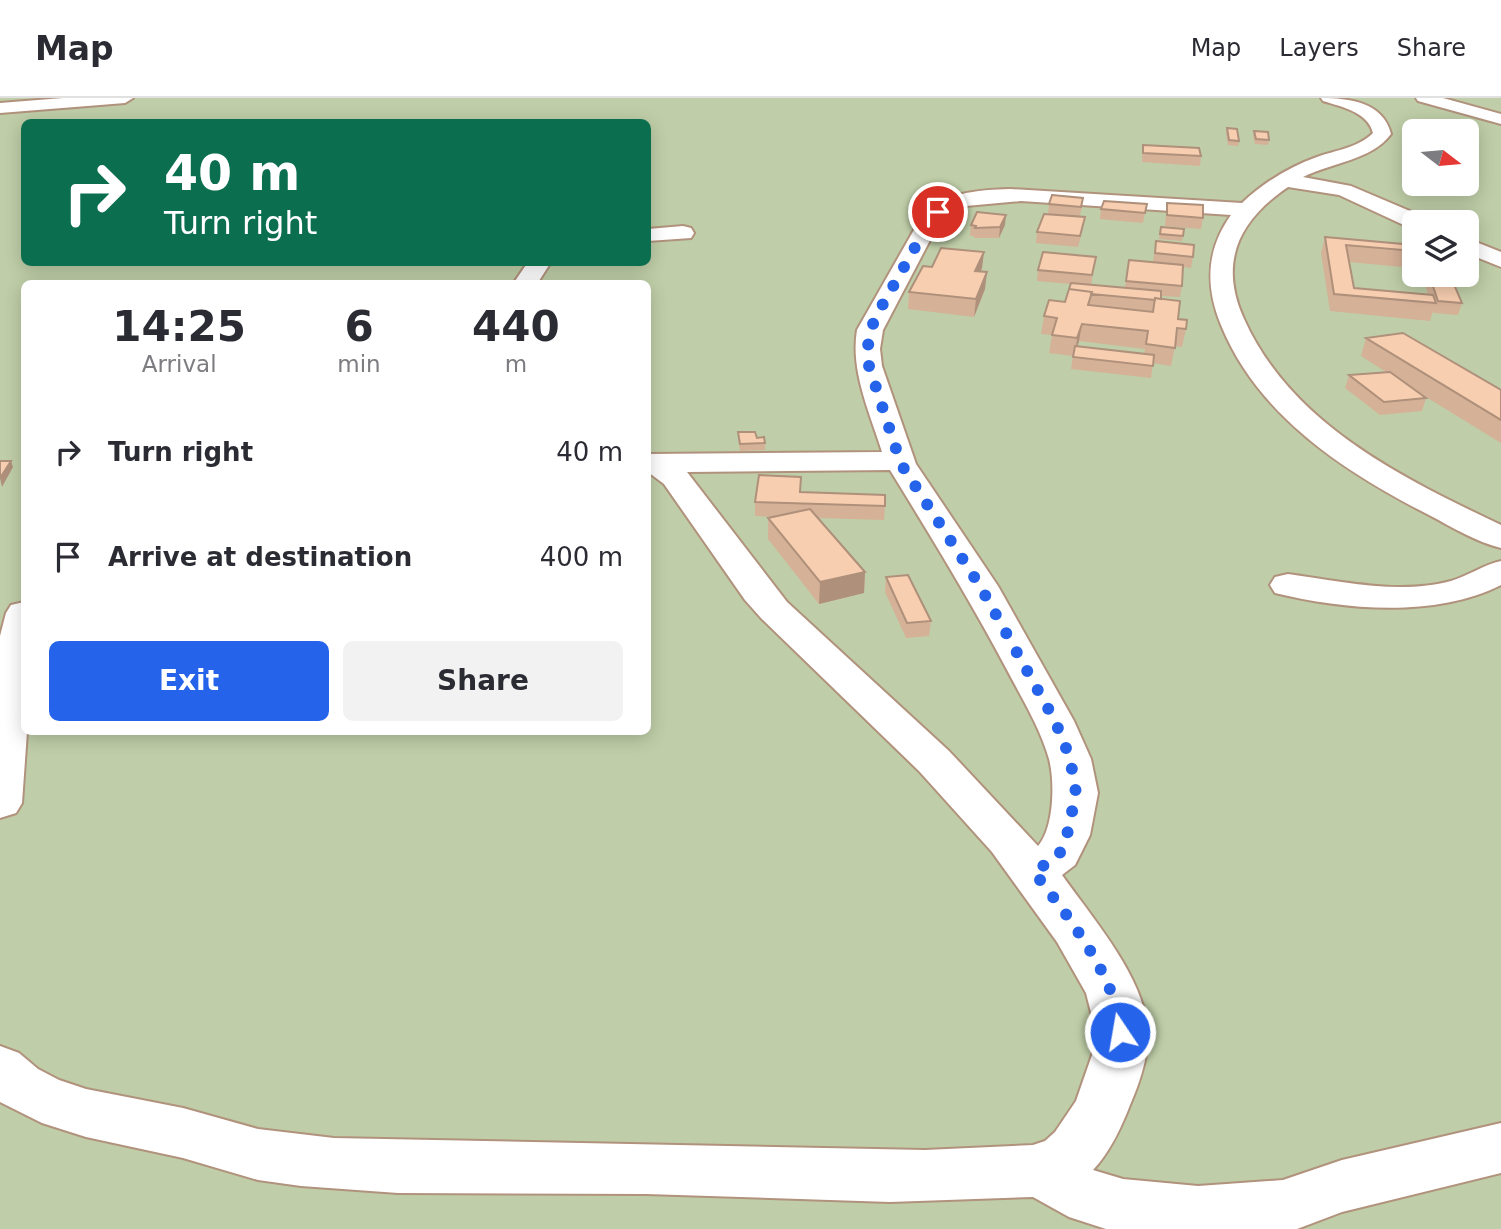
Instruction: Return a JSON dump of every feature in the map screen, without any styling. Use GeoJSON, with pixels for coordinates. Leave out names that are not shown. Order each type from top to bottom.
{"type":"FeatureCollection","features":[{"type":"Feature","properties":{"kind":"street"},"geometry":{"type":"LineString","coordinates":[[0,108],[125,98]]}},
{"type":"Feature","properties":{"kind":"street"},"geometry":{"type":"LineString","coordinates":[[1329,98],[1371,115],[1381,124],[1382,134],[1368,145],[1322,161],[1284,180],[1247,210],[1234,226],[1224,248],[1221,282],[1231,322],[1253,366],[1287,405],[1351,455],[1424,499],[1501,538]]}},
{"type":"Feature","properties":{"kind":"street"},"geometry":{"type":"LineString","coordinates":[[1424,98],[1501,119]]}},
{"type":"Feature","properties":{"kind":"street"},"geometry":{"type":"LineString","coordinates":[[1284,180],[1344,190],[1402,216]]}},
{"type":"Feature","properties":{"kind":"street"},"geometry":{"type":"LineString","coordinates":[[1034,872],[1059,855],[1067,835],[1076,793],[1070,758],[1055,721],[980,586],[899,461],[869,366],[868,339],[875,318],[930,221],[938,212],[971,199],[1008,195],[1247,210]]}},
{"type":"Feature","properties":{"kind":"street"},"geometry":{"type":"LineString","coordinates":[[651,235],[683,233]]}},
{"type":"Feature","properties":{"kind":"street"},"geometry":{"type":"LineString","coordinates":[[1479,250],[1501,260]]}},
{"type":"Feature","properties":{"kind":"street"},"geometry":{"type":"LineString","coordinates":[[651,463],[899,461]]}},
{"type":"Feature","properties":{"kind":"street"},"geometry":{"type":"LineString","coordinates":[[0,1069],[25,1089],[58,1105],[180,1132],[262,1155],[323,1163],[396,1168],[711,1170],[946,1177],[1038,1170],[1062,1162],[1079,1146],[1100,1111],[1121,1046],[1120,1018],[1111,991],[1074,928],[1034,872],[954,778],[774,610],[675,477],[651,463]]}},
{"type":"Feature","properties":{"kind":"street"},"geometry":{"type":"LineString","coordinates":[[1288,585],[1351,594],[1414,596],[1458,590],[1501,571]]}},
{"type":"Feature","properties":{"kind":"street"},"geometry":{"type":"LineString","coordinates":[[0,803],[13,657],[21,625]]}},
{"type":"Feature","properties":{"kind":"street"},"geometry":{"type":"LineString","coordinates":[[1038,1170],[1090,1198],[1123,1206],[1198,1213],[1283,1207],[1342,1186],[1501,1147]]}},
{"type":"Feature","properties":{"kind":"green space"},"geometry":{"type":"Polygon","coordinates":[[[0,98],[1501,98],[1501,1229],[0,1229],[0,98]]]}},
{"type":"Feature","properties":{"kind":"building"},"geometry":{"type":"Polygon","coordinates":[[[1227,128],[1237,129],[1239,141],[1229,140],[1227,128]]]}},
{"type":"Feature","properties":{"kind":"building"},"geometry":{"type":"Polygon","coordinates":[[[1254,131],[1268,132],[1269,140],[1256,139],[1254,131]]]}},
{"type":"Feature","properties":{"kind":"building"},"geometry":{"type":"Polygon","coordinates":[[[1143,145],[1199,148],[1201,156],[1143,153],[1143,145]]]}},
{"type":"Feature","properties":{"kind":"building"},"geometry":{"type":"Polygon","coordinates":[[[1052,195],[1083,198],[1081,207],[1049,204],[1052,195]]]}},
{"type":"Feature","properties":{"kind":"building"},"geometry":{"type":"Polygon","coordinates":[[[1104,201],[1147,204],[1145,213],[1101,209],[1104,201]]]}},
{"type":"Feature","properties":{"kind":"building"},"geometry":{"type":"Polygon","coordinates":[[[1167,203],[1203,205],[1203,218],[1167,215],[1167,203]]]}},
{"type":"Feature","properties":{"kind":"building"},"geometry":{"type":"Polygon","coordinates":[[[977,212],[1006,215],[1000,227],[975,228],[976,226],[971,225],[977,212]]]}},
{"type":"Feature","properties":{"kind":"building"},"geometry":{"type":"Polygon","coordinates":[[[1044,214],[1085,217],[1080,236],[1037,232],[1044,214]]]}},
{"type":"Feature","properties":{"kind":"building"},"geometry":{"type":"Polygon","coordinates":[[[1161,227],[1184,229],[1183,236],[1160,234],[1161,227]]]}},
{"type":"Feature","properties":{"kind":"building"},"geometry":{"type":"Polygon","coordinates":[[[1325,237],[1402,244],[1402,250],[1346,245],[1354,288],[1433,295],[1436,303],[1334,294],[1325,237]]]}},
{"type":"Feature","properties":{"kind":"building"},"geometry":{"type":"Polygon","coordinates":[[[1156,241],[1194,245],[1193,257],[1155,253],[1156,241]]]}},
{"type":"Feature","properties":{"kind":"building"},"geometry":{"type":"Polygon","coordinates":[[[941,248],[984,252],[975,271],[987,272],[976,299],[909,292],[923,266],[932,267],[941,248]]]}},
{"type":"Feature","properties":{"kind":"building"},"geometry":{"type":"Polygon","coordinates":[[[1043,252],[1096,257],[1092,275],[1038,270],[1043,252]]]}},
{"type":"Feature","properties":{"kind":"building"},"geometry":{"type":"Polygon","coordinates":[[[1129,260],[1183,265],[1182,286],[1126,281],[1129,260]]]}},
{"type":"Feature","properties":{"kind":"building"},"geometry":{"type":"Polygon","coordinates":[[[1071,283],[1161,291],[1161,299],[1091,294],[1092,292],[1069,289],[1071,283]]]}},
{"type":"Feature","properties":{"kind":"building"},"geometry":{"type":"Polygon","coordinates":[[[1433,287],[1455,287],[1462,303],[1438,301],[1433,287]]]}},
{"type":"Feature","properties":{"kind":"building"},"geometry":{"type":"Polygon","coordinates":[[[1069,289],[1092,292],[1088,305],[1153,312],[1155,298],[1180,301],[1178,319],[1187,320],[1186,329],[1177,328],[1175,348],[1146,344],[1148,331],[1082,324],[1077,338],[1052,335],[1057,318],[1044,316],[1049,300],[1065,302],[1069,289]]]}},
{"type":"Feature","properties":{"kind":"building"},"geometry":{"type":"Polygon","coordinates":[[[1403,333],[1501,390],[1501,420],[1366,338],[1403,333]]]}},
{"type":"Feature","properties":{"kind":"building"},"geometry":{"type":"Polygon","coordinates":[[[1075,346],[1154,355],[1153,366],[1073,357],[1075,346]]]}},
{"type":"Feature","properties":{"kind":"building"},"geometry":{"type":"Polygon","coordinates":[[[1390,372],[1426,398],[1384,402],[1349,375],[1390,372]]]}},
{"type":"Feature","properties":{"kind":"building"},"geometry":{"type":"Polygon","coordinates":[[[738,432],[755,432],[757,438],[764,437],[765,443],[740,444],[738,432]]]}},
{"type":"Feature","properties":{"kind":"building"},"geometry":{"type":"Polygon","coordinates":[[[0,461],[11,461],[0,478],[0,461]]]}},
{"type":"Feature","properties":{"kind":"building"},"geometry":{"type":"Polygon","coordinates":[[[759,475],[801,477],[800,492],[885,495],[885,506],[755,502],[759,475]]]}},
{"type":"Feature","properties":{"kind":"building"},"geometry":{"type":"Polygon","coordinates":[[[810,509],[865,572],[820,582],[768,518],[810,509]]]}},
{"type":"Feature","properties":{"kind":"building"},"geometry":{"type":"Polygon","coordinates":[[[908,575],[931,621],[907,623],[886,577],[908,575]]]}},
{"type":"Feature","properties":{"kind":"route"},"geometry":{"type":"LineString","coordinates":[[938,212],[930,221],[875,318],[868,339],[869,366],[901,464],[980,586],[1055,721],[1070,758],[1076,793],[1067,835],[1059,855],[1034,872],[1093,956],[1111,991],[1120,1018],[1120,1032]]}}]}
